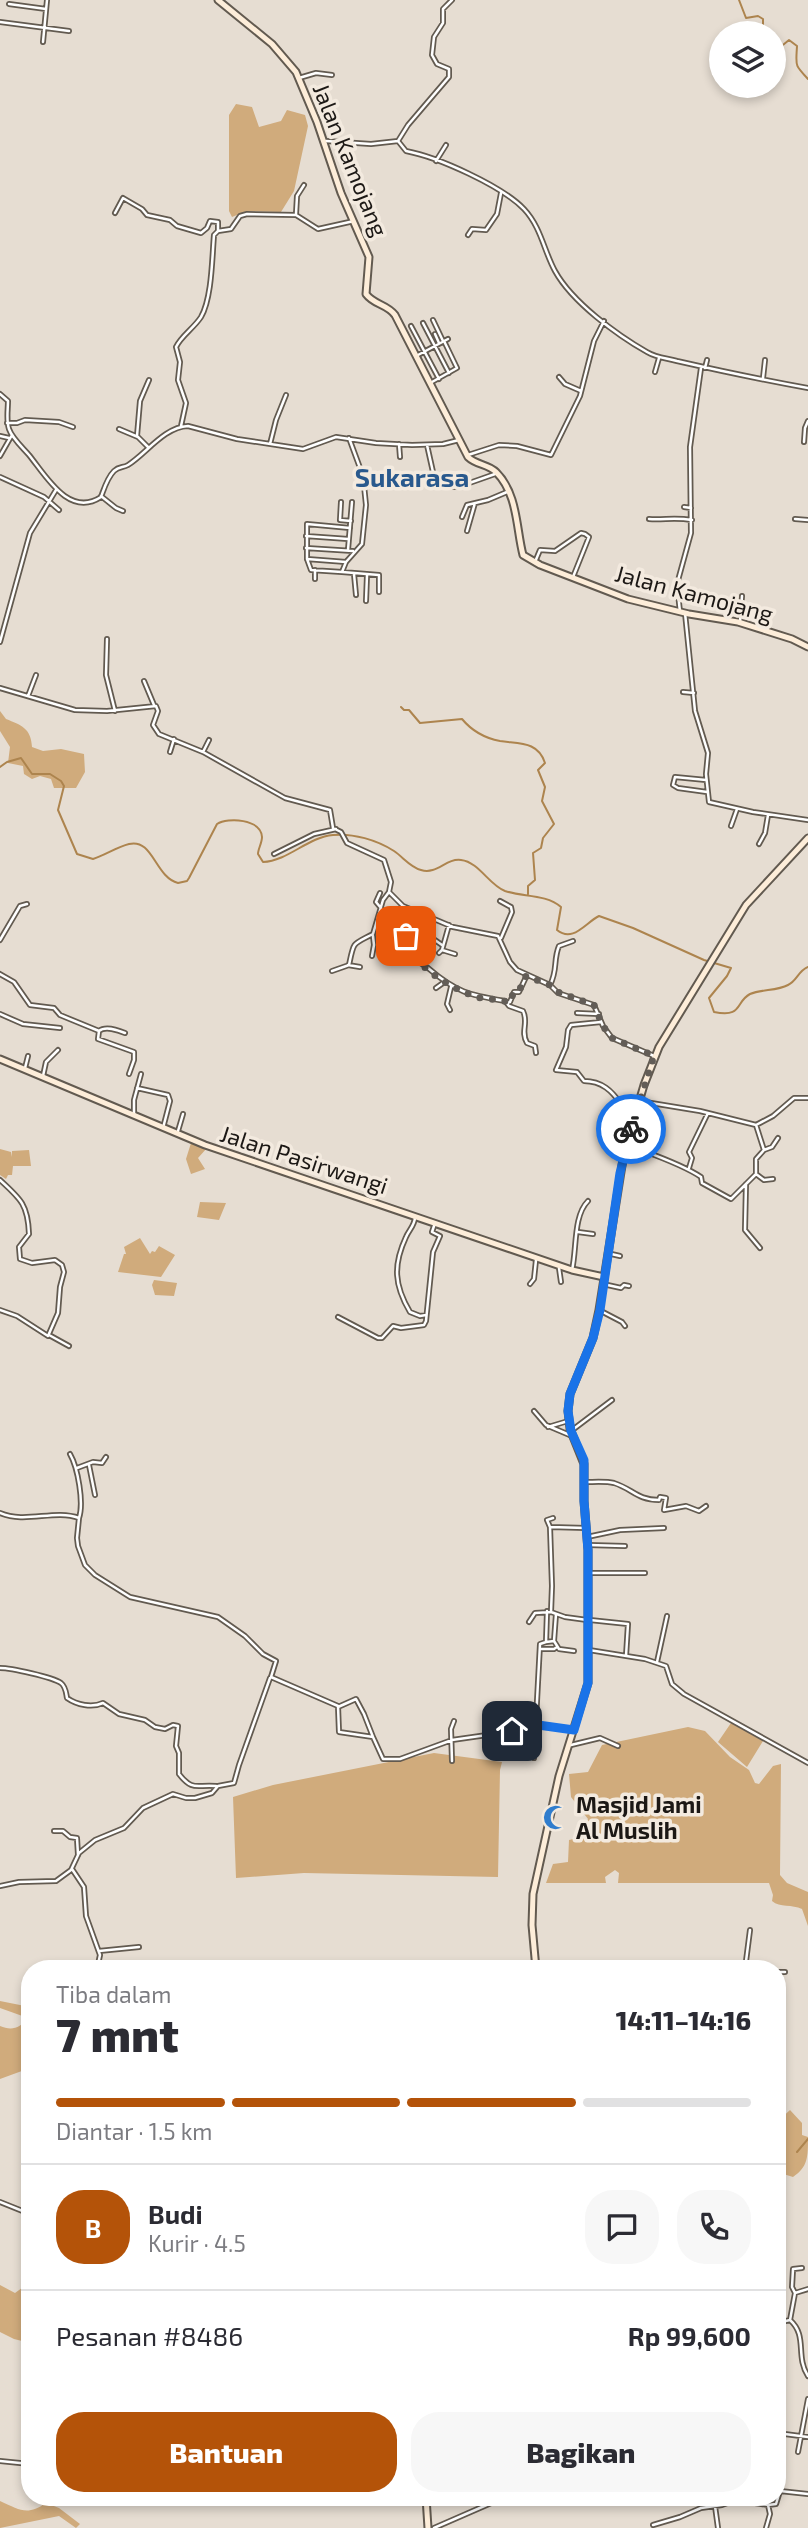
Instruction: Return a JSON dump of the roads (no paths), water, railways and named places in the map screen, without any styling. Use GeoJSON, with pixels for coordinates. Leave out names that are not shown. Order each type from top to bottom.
{"type":"FeatureCollection","features":[{"type":"Feature","properties":{"kind":"main road","name":"Jalan Kamojang"},"geometry":{"type":"LineString","coordinates":[[218,0],[227,3],[272,44],[299,78],[336,181],[370,259],[366,294],[370,300],[391,310],[467,455]]}},
{"type":"Feature","properties":{"kind":"main road"},"geometry":{"type":"LineString","coordinates":[[467,455],[474,462],[491,467],[497,474],[516,511],[523,553],[535,562]]}},
{"type":"Feature","properties":{"kind":"main road","name":"Jalan Kamojang"},"geometry":{"type":"LineString","coordinates":[[535,562],[628,599],[740,622],[808,647]]}},
{"type":"Feature","properties":{"kind":"main road"},"geometry":{"type":"LineString","coordinates":[[535,1960],[533,1894],[569,1744],[587,1687],[588,1545],[584,1460],[568,1421],[570,1394],[593,1338],[600,1310],[624,1153],[654,1056],[748,903],[808,838]]}},
{"type":"Feature","properties":{"kind":"main road","name":"Jalan Pasirwangi"},"geometry":{"type":"LineString","coordinates":[[0,1059],[176,1134],[603,1281]]}},
{"type":"Feature","properties":{"kind":"main road"},"geometry":{"type":"LineString","coordinates":[[427,2506],[428,2528]]}},
{"type":"Feature","properties":{"kind":"street"},"geometry":{"type":"LineString","coordinates":[[43,42],[47,0]]}},
{"type":"Feature","properties":{"kind":"street"},"geometry":{"type":"LineString","coordinates":[[397,142],[450,75],[449,69],[437,64],[432,55],[434,37],[443,23],[443,9],[452,0]]}},
{"type":"Feature","properties":{"kind":"street"},"geometry":{"type":"LineString","coordinates":[[9,4],[46,9]]}},
{"type":"Feature","properties":{"kind":"street"},"geometry":{"type":"LineString","coordinates":[[0,22],[69,31]]}},
{"type":"Feature","properties":{"kind":"street"},"geometry":{"type":"LineString","coordinates":[[299,78],[313,74],[332,75]]}},
{"type":"Feature","properties":{"kind":"street"},"geometry":{"type":"LineString","coordinates":[[323,141],[371,144],[397,142],[406,150],[480,178],[525,210],[537,228],[555,271],[578,298],[626,339],[659,358],[808,388]]}},
{"type":"Feature","properties":{"kind":"street"},"geometry":{"type":"LineString","coordinates":[[436,162],[446,145]]}},
{"type":"Feature","properties":{"kind":"street"},"geometry":{"type":"LineString","coordinates":[[296,215],[296,196],[304,185]]}},
{"type":"Feature","properties":{"kind":"street"},"geometry":{"type":"LineString","coordinates":[[468,235],[472,229],[486,230],[497,214],[501,193]]}},
{"type":"Feature","properties":{"kind":"street"},"geometry":{"type":"LineString","coordinates":[[115,213],[123,198],[143,209],[147,215],[170,220],[191,231],[201,233],[210,221],[218,222],[218,231]]}},
{"type":"Feature","properties":{"kind":"street"},"geometry":{"type":"LineString","coordinates":[[181,426],[186,403],[178,380],[180,362],[176,347],[205,309],[213,265],[214,235],[218,231],[231,229],[243,214],[296,215],[318,229],[354,220]]}},
{"type":"Feature","properties":{"kind":"street"},"geometry":{"type":"LineString","coordinates":[[430,384],[458,368],[433,320]]}},
{"type":"Feature","properties":{"kind":"street"},"geometry":{"type":"LineString","coordinates":[[467,455],[499,445],[527,447],[550,456],[582,391],[594,341],[604,321]]}},
{"type":"Feature","properties":{"kind":"street"},"geometry":{"type":"LineString","coordinates":[[423,323],[449,373]]}},
{"type":"Feature","properties":{"kind":"street"},"geometry":{"type":"LineString","coordinates":[[411,326],[439,379]]}},
{"type":"Feature","properties":{"kind":"street"},"geometry":{"type":"LineString","coordinates":[[435,334],[444,341]]}},
{"type":"Feature","properties":{"kind":"street"},"geometry":{"type":"LineString","coordinates":[[415,357],[444,341]]}},
{"type":"Feature","properties":{"kind":"street"},"geometry":{"type":"LineString","coordinates":[[655,372],[659,358]]}},
{"type":"Feature","properties":{"kind":"street"},"geometry":{"type":"LineString","coordinates":[[707,359],[703,368],[690,447],[692,520],[678,581],[695,712],[708,753],[707,792],[710,803],[808,820]]}},
{"type":"Feature","properties":{"kind":"street"},"geometry":{"type":"LineString","coordinates":[[763,378],[765,360]]}},
{"type":"Feature","properties":{"kind":"street"},"geometry":{"type":"LineString","coordinates":[[559,377],[565,384],[582,391]]}},
{"type":"Feature","properties":{"kind":"street"},"geometry":{"type":"LineString","coordinates":[[137,436],[140,403],[149,380]]}},
{"type":"Feature","properties":{"kind":"street"},"geometry":{"type":"LineString","coordinates":[[0,394],[8,401],[7,423],[10,436],[56,490],[66,499],[77,502],[88,502],[101,496],[114,471],[130,464],[171,430],[181,426],[237,439],[306,449],[336,437],[376,443],[427,445],[459,439]]}},
{"type":"Feature","properties":{"kind":"street"},"geometry":{"type":"LineString","coordinates":[[270,444],[286,395]]}},
{"type":"Feature","properties":{"kind":"street"},"geometry":{"type":"LineString","coordinates":[[7,423],[25,420],[59,422],[74,428]]}},
{"type":"Feature","properties":{"kind":"street"},"geometry":{"type":"LineString","coordinates":[[804,442],[808,421]]}},
{"type":"Feature","properties":{"kind":"street"},"geometry":{"type":"LineString","coordinates":[[119,429],[137,436],[149,448]]}},
{"type":"Feature","properties":{"kind":"street"},"geometry":{"type":"LineString","coordinates":[[0,436],[10,436]]}},
{"type":"Feature","properties":{"kind":"street"},"geometry":{"type":"LineString","coordinates":[[0,456],[10,436]]}},
{"type":"Feature","properties":{"kind":"street"},"geometry":{"type":"LineString","coordinates":[[342,572],[351,551],[362,544],[366,495],[363,475],[349,438]]}},
{"type":"Feature","properties":{"kind":"street"},"geometry":{"type":"LineString","coordinates":[[399,444],[400,457]]}},
{"type":"Feature","properties":{"kind":"street"},"geometry":{"type":"LineString","coordinates":[[427,445],[435,486],[460,486],[497,474]]}},
{"type":"Feature","properties":{"kind":"street"},"geometry":{"type":"LineString","coordinates":[[0,477],[50,500],[59,510]]}},
{"type":"Feature","properties":{"kind":"street"},"geometry":{"type":"LineString","coordinates":[[0,642],[30,533],[56,490]]}},
{"type":"Feature","properties":{"kind":"street"},"geometry":{"type":"LineString","coordinates":[[462,517],[466,507],[507,492]]}},
{"type":"Feature","properties":{"kind":"street"},"geometry":{"type":"LineString","coordinates":[[101,496],[123,511]]}},
{"type":"Feature","properties":{"kind":"street"},"geometry":{"type":"LineString","coordinates":[[341,502],[340,520],[351,521]]}},
{"type":"Feature","properties":{"kind":"street"},"geometry":{"type":"LineString","coordinates":[[351,551],[349,539],[352,502]]}},
{"type":"Feature","properties":{"kind":"street"},"geometry":{"type":"LineString","coordinates":[[467,531],[475,503]]}},
{"type":"Feature","properties":{"kind":"street"},"geometry":{"type":"LineString","coordinates":[[684,507],[691,508]]}},
{"type":"Feature","properties":{"kind":"street"},"geometry":{"type":"LineString","coordinates":[[649,519],[666,520],[673,516],[692,520]]}},
{"type":"Feature","properties":{"kind":"street"},"geometry":{"type":"LineString","coordinates":[[795,519],[808,520]]}},
{"type":"Feature","properties":{"kind":"street"},"geometry":{"type":"LineString","coordinates":[[350,528],[307,524],[306,548],[311,570],[379,575],[379,592]]}},
{"type":"Feature","properties":{"kind":"street"},"geometry":{"type":"LineString","coordinates":[[535,562],[540,550],[551,552],[572,542],[581,533],[585,534],[589,537],[573,577]]}},
{"type":"Feature","properties":{"kind":"street"},"geometry":{"type":"LineString","coordinates":[[306,536],[349,539]]}},
{"type":"Feature","properties":{"kind":"street"},"geometry":{"type":"LineString","coordinates":[[306,548],[351,551]]}},
{"type":"Feature","properties":{"kind":"street"},"geometry":{"type":"LineString","coordinates":[[307,559],[346,562]]}},
{"type":"Feature","properties":{"kind":"street"},"geometry":{"type":"LineString","coordinates":[[315,579],[316,570]]}},
{"type":"Feature","properties":{"kind":"street"},"geometry":{"type":"LineString","coordinates":[[327,571],[327,579]]}},
{"type":"Feature","properties":{"kind":"street"},"geometry":{"type":"LineString","coordinates":[[354,574],[356,595]]}},
{"type":"Feature","properties":{"kind":"street"},"geometry":{"type":"LineString","coordinates":[[366,575],[366,601]]}},
{"type":"Feature","properties":{"kind":"street"},"geometry":{"type":"LineString","coordinates":[[740,622],[742,596]]}},
{"type":"Feature","properties":{"kind":"street"},"geometry":{"type":"LineString","coordinates":[[107,639],[107,675],[115,711]]}},
{"type":"Feature","properties":{"kind":"street"},"geometry":{"type":"LineString","coordinates":[[28,696],[36,675]]}},
{"type":"Feature","properties":{"kind":"street"},"geometry":{"type":"LineString","coordinates":[[144,681],[158,710],[153,725],[159,734],[203,752],[285,798],[330,810],[333,827],[341,832],[345,840],[384,860],[391,882],[373,934],[372,956]]}},
{"type":"Feature","properties":{"kind":"street"},"geometry":{"type":"LineString","coordinates":[[0,688],[75,710],[115,711],[154,705]]}},
{"type":"Feature","properties":{"kind":"street"},"geometry":{"type":"LineString","coordinates":[[683,692],[694,693]]}},
{"type":"Feature","properties":{"kind":"street"},"geometry":{"type":"LineString","coordinates":[[170,752],[174,739]]}},
{"type":"Feature","properties":{"kind":"street"},"geometry":{"type":"LineString","coordinates":[[203,752],[209,740]]}},
{"type":"Feature","properties":{"kind":"street"},"geometry":{"type":"LineString","coordinates":[[706,780],[675,777],[673,785],[707,792]]}},
{"type":"Feature","properties":{"kind":"street"},"geometry":{"type":"LineString","coordinates":[[731,827],[737,809]]}},
{"type":"Feature","properties":{"kind":"street"},"geometry":{"type":"LineString","coordinates":[[759,844],[765,833],[768,815]]}},
{"type":"Feature","properties":{"kind":"street"},"geometry":{"type":"LineString","coordinates":[[275,854],[314,834],[336,829]]}},
{"type":"Feature","properties":{"kind":"street"},"geometry":{"type":"LineString","coordinates":[[389,892],[403,906],[463,931],[501,938]]}},
{"type":"Feature","properties":{"kind":"street"},"geometry":{"type":"LineString","coordinates":[[380,893],[376,902],[381,908]]}},
{"type":"Feature","properties":{"kind":"street"},"geometry":{"type":"LineString","coordinates":[[500,901],[511,908],[512,912],[501,938],[510,962],[526,976],[550,985],[558,992],[594,1005],[612,1038],[654,1056]]}},
{"type":"Feature","properties":{"kind":"street"},"geometry":{"type":"LineString","coordinates":[[0,940],[20,906],[27,904]]}},
{"type":"Feature","properties":{"kind":"street"},"geometry":{"type":"LineString","coordinates":[[411,922],[405,941],[413,959],[451,987],[478,997],[507,1003],[524,1012],[524,1037],[527,1044],[535,1046],[536,1053]]}},
{"type":"Feature","properties":{"kind":"street"},"geometry":{"type":"LineString","coordinates":[[441,949],[449,925]]}},
{"type":"Feature","properties":{"kind":"street"},"geometry":{"type":"LineString","coordinates":[[348,965],[351,947],[357,940],[373,934]]}},
{"type":"Feature","properties":{"kind":"street"},"geometry":{"type":"LineString","coordinates":[[421,935],[432,938],[441,949],[455,954]]}},
{"type":"Feature","properties":{"kind":"street"},"geometry":{"type":"LineString","coordinates":[[405,941],[415,959],[451,987]]}},
{"type":"Feature","properties":{"kind":"street"},"geometry":{"type":"LineString","coordinates":[[550,985],[556,968],[554,956],[559,946],[573,941]]}},
{"type":"Feature","properties":{"kind":"street"},"geometry":{"type":"LineString","coordinates":[[332,971],[348,965],[360,967]]}},
{"type":"Feature","properties":{"kind":"street"},"geometry":{"type":"LineString","coordinates":[[0,974],[14,982],[30,1004],[54,1008],[60,1015],[99,1031],[117,1029],[125,1033]]}},
{"type":"Feature","properties":{"kind":"street"},"geometry":{"type":"LineString","coordinates":[[507,1003],[514,992],[519,991],[526,976]]}},
{"type":"Feature","properties":{"kind":"street"},"geometry":{"type":"LineString","coordinates":[[436,988],[443,983]]}},
{"type":"Feature","properties":{"kind":"street"},"geometry":{"type":"LineString","coordinates":[[450,1010],[447,1004],[451,987]]}},
{"type":"Feature","properties":{"kind":"street"},"geometry":{"type":"LineString","coordinates":[[577,1013],[599,1014]]}},
{"type":"Feature","properties":{"kind":"street"},"geometry":{"type":"LineString","coordinates":[[0,1014],[23,1024],[60,1028]]}},
{"type":"Feature","properties":{"kind":"street"},"geometry":{"type":"LineString","coordinates":[[601,1022],[571,1025],[566,1047],[555,1070],[577,1072],[584,1081],[593,1081],[612,1090],[621,1104],[615,1125],[619,1128],[617,1133]]}},
{"type":"Feature","properties":{"kind":"street"},"geometry":{"type":"LineString","coordinates":[[99,1031],[98,1039],[134,1052],[129,1074]]}},
{"type":"Feature","properties":{"kind":"street"},"geometry":{"type":"LineString","coordinates":[[43,1076],[46,1062],[58,1050]]}},
{"type":"Feature","properties":{"kind":"street"},"geometry":{"type":"LineString","coordinates":[[25,1068],[28,1056]]}},
{"type":"Feature","properties":{"kind":"street"},"geometry":{"type":"LineString","coordinates":[[134,1115],[141,1074]]}},
{"type":"Feature","properties":{"kind":"street"},"geometry":{"type":"LineString","coordinates":[[137,1088],[168,1095],[170,1101],[163,1129]]}},
{"type":"Feature","properties":{"kind":"street"},"geometry":{"type":"LineString","coordinates":[[639,1101],[708,1113],[755,1125],[773,1116],[794,1098],[808,1098]]}},
{"type":"Feature","properties":{"kind":"street"},"geometry":{"type":"LineString","coordinates":[[690,1168],[692,1157],[688,1152],[708,1113]]}},
{"type":"Feature","properties":{"kind":"street"},"geometry":{"type":"LineString","coordinates":[[176,1134],[183,1115]]}},
{"type":"Feature","properties":{"kind":"street"},"geometry":{"type":"LineString","coordinates":[[755,1125],[764,1150]]}},
{"type":"Feature","properties":{"kind":"street"},"geometry":{"type":"LineString","coordinates":[[641,1150],[672,1164],[690,1168],[701,1177],[701,1182],[729,1199],[756,1174],[756,1159],[764,1150],[772,1147],[778,1138]]}},
{"type":"Feature","properties":{"kind":"street"},"geometry":{"type":"LineString","coordinates":[[756,1174],[765,1180],[773,1179]]}},
{"type":"Feature","properties":{"kind":"street"},"geometry":{"type":"LineString","coordinates":[[0,1180],[22,1200],[27,1219],[29,1234],[19,1247],[20,1259],[32,1263],[58,1261],[63,1268],[58,1313],[48,1335]]}},
{"type":"Feature","properties":{"kind":"street"},"geometry":{"type":"LineString","coordinates":[[746,1184],[745,1230],[760,1248]]}},
{"type":"Feature","properties":{"kind":"street"},"geometry":{"type":"LineString","coordinates":[[572,1269],[581,1211],[588,1201]]}},
{"type":"Feature","properties":{"kind":"street"},"geometry":{"type":"LineString","coordinates":[[415,1215],[415,1224],[409,1230],[397,1257],[396,1277],[410,1312],[426,1315]]}},
{"type":"Feature","properties":{"kind":"street"},"geometry":{"type":"LineString","coordinates":[[338,1317],[380,1339],[393,1326],[422,1326],[426,1321],[433,1252],[440,1236],[432,1232],[436,1223]]}},
{"type":"Feature","properties":{"kind":"street"},"geometry":{"type":"LineString","coordinates":[[578,1232],[593,1234]]}},
{"type":"Feature","properties":{"kind":"street"},"geometry":{"type":"LineString","coordinates":[[607,1253],[620,1256]]}},
{"type":"Feature","properties":{"kind":"street"},"geometry":{"type":"LineString","coordinates":[[530,1284],[534,1278],[536,1257]]}},
{"type":"Feature","properties":{"kind":"street"},"geometry":{"type":"LineString","coordinates":[[558,1265],[561,1282]]}},
{"type":"Feature","properties":{"kind":"street"},"geometry":{"type":"LineString","coordinates":[[603,1281],[621,1288],[624,1285],[629,1286]]}},
{"type":"Feature","properties":{"kind":"street"},"geometry":{"type":"LineString","coordinates":[[0,1310],[18,1317],[44,1335],[69,1346]]}},
{"type":"Feature","properties":{"kind":"street"},"geometry":{"type":"LineString","coordinates":[[600,1310],[625,1326]]}},
{"type":"Feature","properties":{"kind":"street"},"geometry":{"type":"LineString","coordinates":[[534,1411],[548,1427],[572,1433],[612,1400]]}},
{"type":"Feature","properties":{"kind":"street"},"geometry":{"type":"LineString","coordinates":[[548,1427],[568,1421]]}},
{"type":"Feature","properties":{"kind":"street"},"geometry":{"type":"LineString","coordinates":[[0,1668],[61,1683],[65,1687],[67,1698],[74,1702],[92,1706],[104,1703],[119,1714],[144,1720],[155,1727],[165,1729],[178,1726],[176,1746],[179,1754],[179,1774],[188,1784],[194,1787],[216,1788],[231,1785],[236,1781],[237,1769],[276,1661],[263,1654],[229,1623],[213,1615],[128,1596],[90,1572],[77,1542],[81,1510],[76,1468],[70,1454]]}},
{"type":"Feature","properties":{"kind":"street"},"geometry":{"type":"LineString","coordinates":[[76,1468],[93,1462],[102,1463],[106,1457]]}},
{"type":"Feature","properties":{"kind":"street"},"geometry":{"type":"LineString","coordinates":[[89,1465],[96,1495]]}},
{"type":"Feature","properties":{"kind":"street"},"geometry":{"type":"LineString","coordinates":[[584,1482],[614,1483],[638,1497],[652,1501],[659,1500],[660,1497],[666,1498],[664,1510],[686,1506],[699,1511],[706,1506]]}},
{"type":"Feature","properties":{"kind":"street"},"geometry":{"type":"LineString","coordinates":[[0,1513],[19,1517],[63,1515],[79,1518]]}},
{"type":"Feature","properties":{"kind":"street"},"geometry":{"type":"LineString","coordinates":[[546,1642],[551,1573],[550,1527],[547,1520],[552,1518]]}},
{"type":"Feature","properties":{"kind":"street"},"geometry":{"type":"LineString","coordinates":[[550,1527],[586,1528]]}},
{"type":"Feature","properties":{"kind":"street"},"geometry":{"type":"LineString","coordinates":[[587,1537],[620,1530],[664,1528]]}},
{"type":"Feature","properties":{"kind":"street"},"geometry":{"type":"LineString","coordinates":[[588,1545],[625,1546]]}},
{"type":"Feature","properties":{"kind":"street"},"geometry":{"type":"LineString","coordinates":[[587,1573],[645,1573]]}},
{"type":"Feature","properties":{"kind":"street"},"geometry":{"type":"LineString","coordinates":[[529,1622],[535,1612],[549,1611],[587,1620],[628,1624],[626,1656]]}},
{"type":"Feature","properties":{"kind":"street"},"geometry":{"type":"LineString","coordinates":[[556,1614],[554,1641],[557,1647]]}},
{"type":"Feature","properties":{"kind":"street"},"geometry":{"type":"LineString","coordinates":[[657,1662],[667,1616]]}},
{"type":"Feature","properties":{"kind":"street"},"geometry":{"type":"LineString","coordinates":[[534,1758],[540,1643],[554,1641]]}},
{"type":"Feature","properties":{"kind":"street"},"geometry":{"type":"LineString","coordinates":[[540,1649],[557,1647],[573,1651]]}},
{"type":"Feature","properties":{"kind":"street"},"geometry":{"type":"LineString","coordinates":[[588,1649],[657,1662],[667,1667],[672,1684],[684,1694],[808,1763]]}},
{"type":"Feature","properties":{"kind":"street"},"geometry":{"type":"LineString","coordinates":[[271,1677],[338,1707],[356,1699],[382,1758],[390,1760],[418,1754],[452,1740],[508,1732],[536,1724],[574,1730]]}},
{"type":"Feature","properties":{"kind":"street"},"geometry":{"type":"LineString","coordinates":[[338,1707],[339,1732],[373,1737]]}},
{"type":"Feature","properties":{"kind":"street"},"geometry":{"type":"LineString","coordinates":[[452,1760],[454,1721]]}},
{"type":"Feature","properties":{"kind":"street"},"geometry":{"type":"LineString","coordinates":[[488,1749],[489,1733]]}},
{"type":"Feature","properties":{"kind":"street"},"geometry":{"type":"LineString","coordinates":[[569,1744],[600,1738],[618,1746]]}},
{"type":"Feature","properties":{"kind":"street"},"geometry":{"type":"LineString","coordinates":[[78,1855],[92,1842],[124,1828],[142,1809],[171,1795],[189,1799],[205,1796],[216,1788]]}},
{"type":"Feature","properties":{"kind":"street"},"geometry":{"type":"LineString","coordinates":[[0,1886],[19,1882],[54,1882],[72,1869],[78,1855],[78,1838],[71,1838],[63,1831],[54,1832]]}},
{"type":"Feature","properties":{"kind":"street"},"geometry":{"type":"LineString","coordinates":[[89,1837],[92,1842]]}},
{"type":"Feature","properties":{"kind":"street"},"geometry":{"type":"LineString","coordinates":[[72,1869],[83,1884],[86,1916],[99,1951],[98,1960]]}},
{"type":"Feature","properties":{"kind":"street"},"geometry":{"type":"LineString","coordinates":[[746,1960],[750,1930]]}},
{"type":"Feature","properties":{"kind":"street"},"geometry":{"type":"LineString","coordinates":[[99,1951],[139,1947]]}},
{"type":"Feature","properties":{"kind":"street"},"geometry":{"type":"LineString","coordinates":[[0,2202],[21,2210]]}},
{"type":"Feature","properties":{"kind":"street"},"geometry":{"type":"LineString","coordinates":[[790,2320],[795,2293],[792,2287],[793,2269],[802,2268]]}},
{"type":"Feature","properties":{"kind":"street"},"geometry":{"type":"LineString","coordinates":[[795,2293],[808,2289]]}},
{"type":"Feature","properties":{"kind":"street"},"geometry":{"type":"LineString","coordinates":[[786,2321],[796,2323],[804,2338],[802,2363],[808,2376]]}},
{"type":"Feature","properties":{"kind":"street"},"geometry":{"type":"LineString","coordinates":[[798,2452],[808,2399]]}},
{"type":"Feature","properties":{"kind":"street"},"geometry":{"type":"LineString","coordinates":[[803,2418],[808,2420]]}},
{"type":"Feature","properties":{"kind":"street"},"geometry":{"type":"LineString","coordinates":[[786,2434],[808,2437]]}},
{"type":"Feature","properties":{"kind":"street"},"geometry":{"type":"LineString","coordinates":[[0,2460],[21,2463]]}},
{"type":"Feature","properties":{"kind":"street"},"geometry":{"type":"LineString","coordinates":[[786,2491],[808,2494]]}},
{"type":"Feature","properties":{"kind":"street"},"geometry":{"type":"LineString","coordinates":[[435,2528],[485,2506]]}},
{"type":"Feature","properties":{"kind":"street"},"geometry":{"type":"LineString","coordinates":[[653,2525],[701,2508],[715,2506],[718,2528]]}},
{"type":"Feature","properties":{"kind":"street"},"geometry":{"type":"LineString","coordinates":[[766,2528],[770,2514],[768,2506]]}},
{"type":"Feature","properties":{"kind":"waterway"},"geometry":{"type":"LineString","coordinates":[[739,0],[746,18],[758,16],[763,21]]}},
{"type":"Feature","properties":{"kind":"waterway"},"geometry":{"type":"LineString","coordinates":[[786,42],[789,40],[797,46],[797,64],[808,79]]}},
{"type":"Feature","properties":{"kind":"waterway"},"geometry":{"type":"LineString","coordinates":[[401,707],[409,710],[420,723],[462,719],[484,736],[533,747],[542,756],[545,763],[538,770],[545,787],[542,801],[554,824],[543,838],[541,848],[533,853],[535,880],[528,886],[528,894]]}},
{"type":"Feature","properties":{"kind":"waterway"},"geometry":{"type":"LineString","coordinates":[[0,767],[21,758],[32,774],[50,774],[61,781],[64,786],[58,810],[77,854],[93,859],[124,845],[137,844],[149,852],[164,874],[178,883],[187,881],[217,824],[222,822],[236,820],[256,826],[262,837],[258,854],[263,862],[281,858],[324,837],[349,835],[380,844],[421,870],[432,870],[456,860],[467,862],[505,891],[541,898],[561,907],[557,930],[563,933],[574,933],[599,916],[704,960],[731,968],[709,998],[714,1012],[730,1013],[750,994],[788,985],[808,967]]}},
{"type":"Feature","properties":{"kind":"waterway"},"geometry":{"type":"LineString","coordinates":[[797,2152],[808,2139]]}},
{"type":"Feature","properties":{"kind":"place","name":"Masjid Jami Al Muslih"},"geometry":{"type":"Point","coordinates":[556,1818]}},
{"type":"Feature","properties":{"kind":"district","name":"Sukarasa"},"geometry":{"type":"Point","coordinates":[412,478]}}]}
